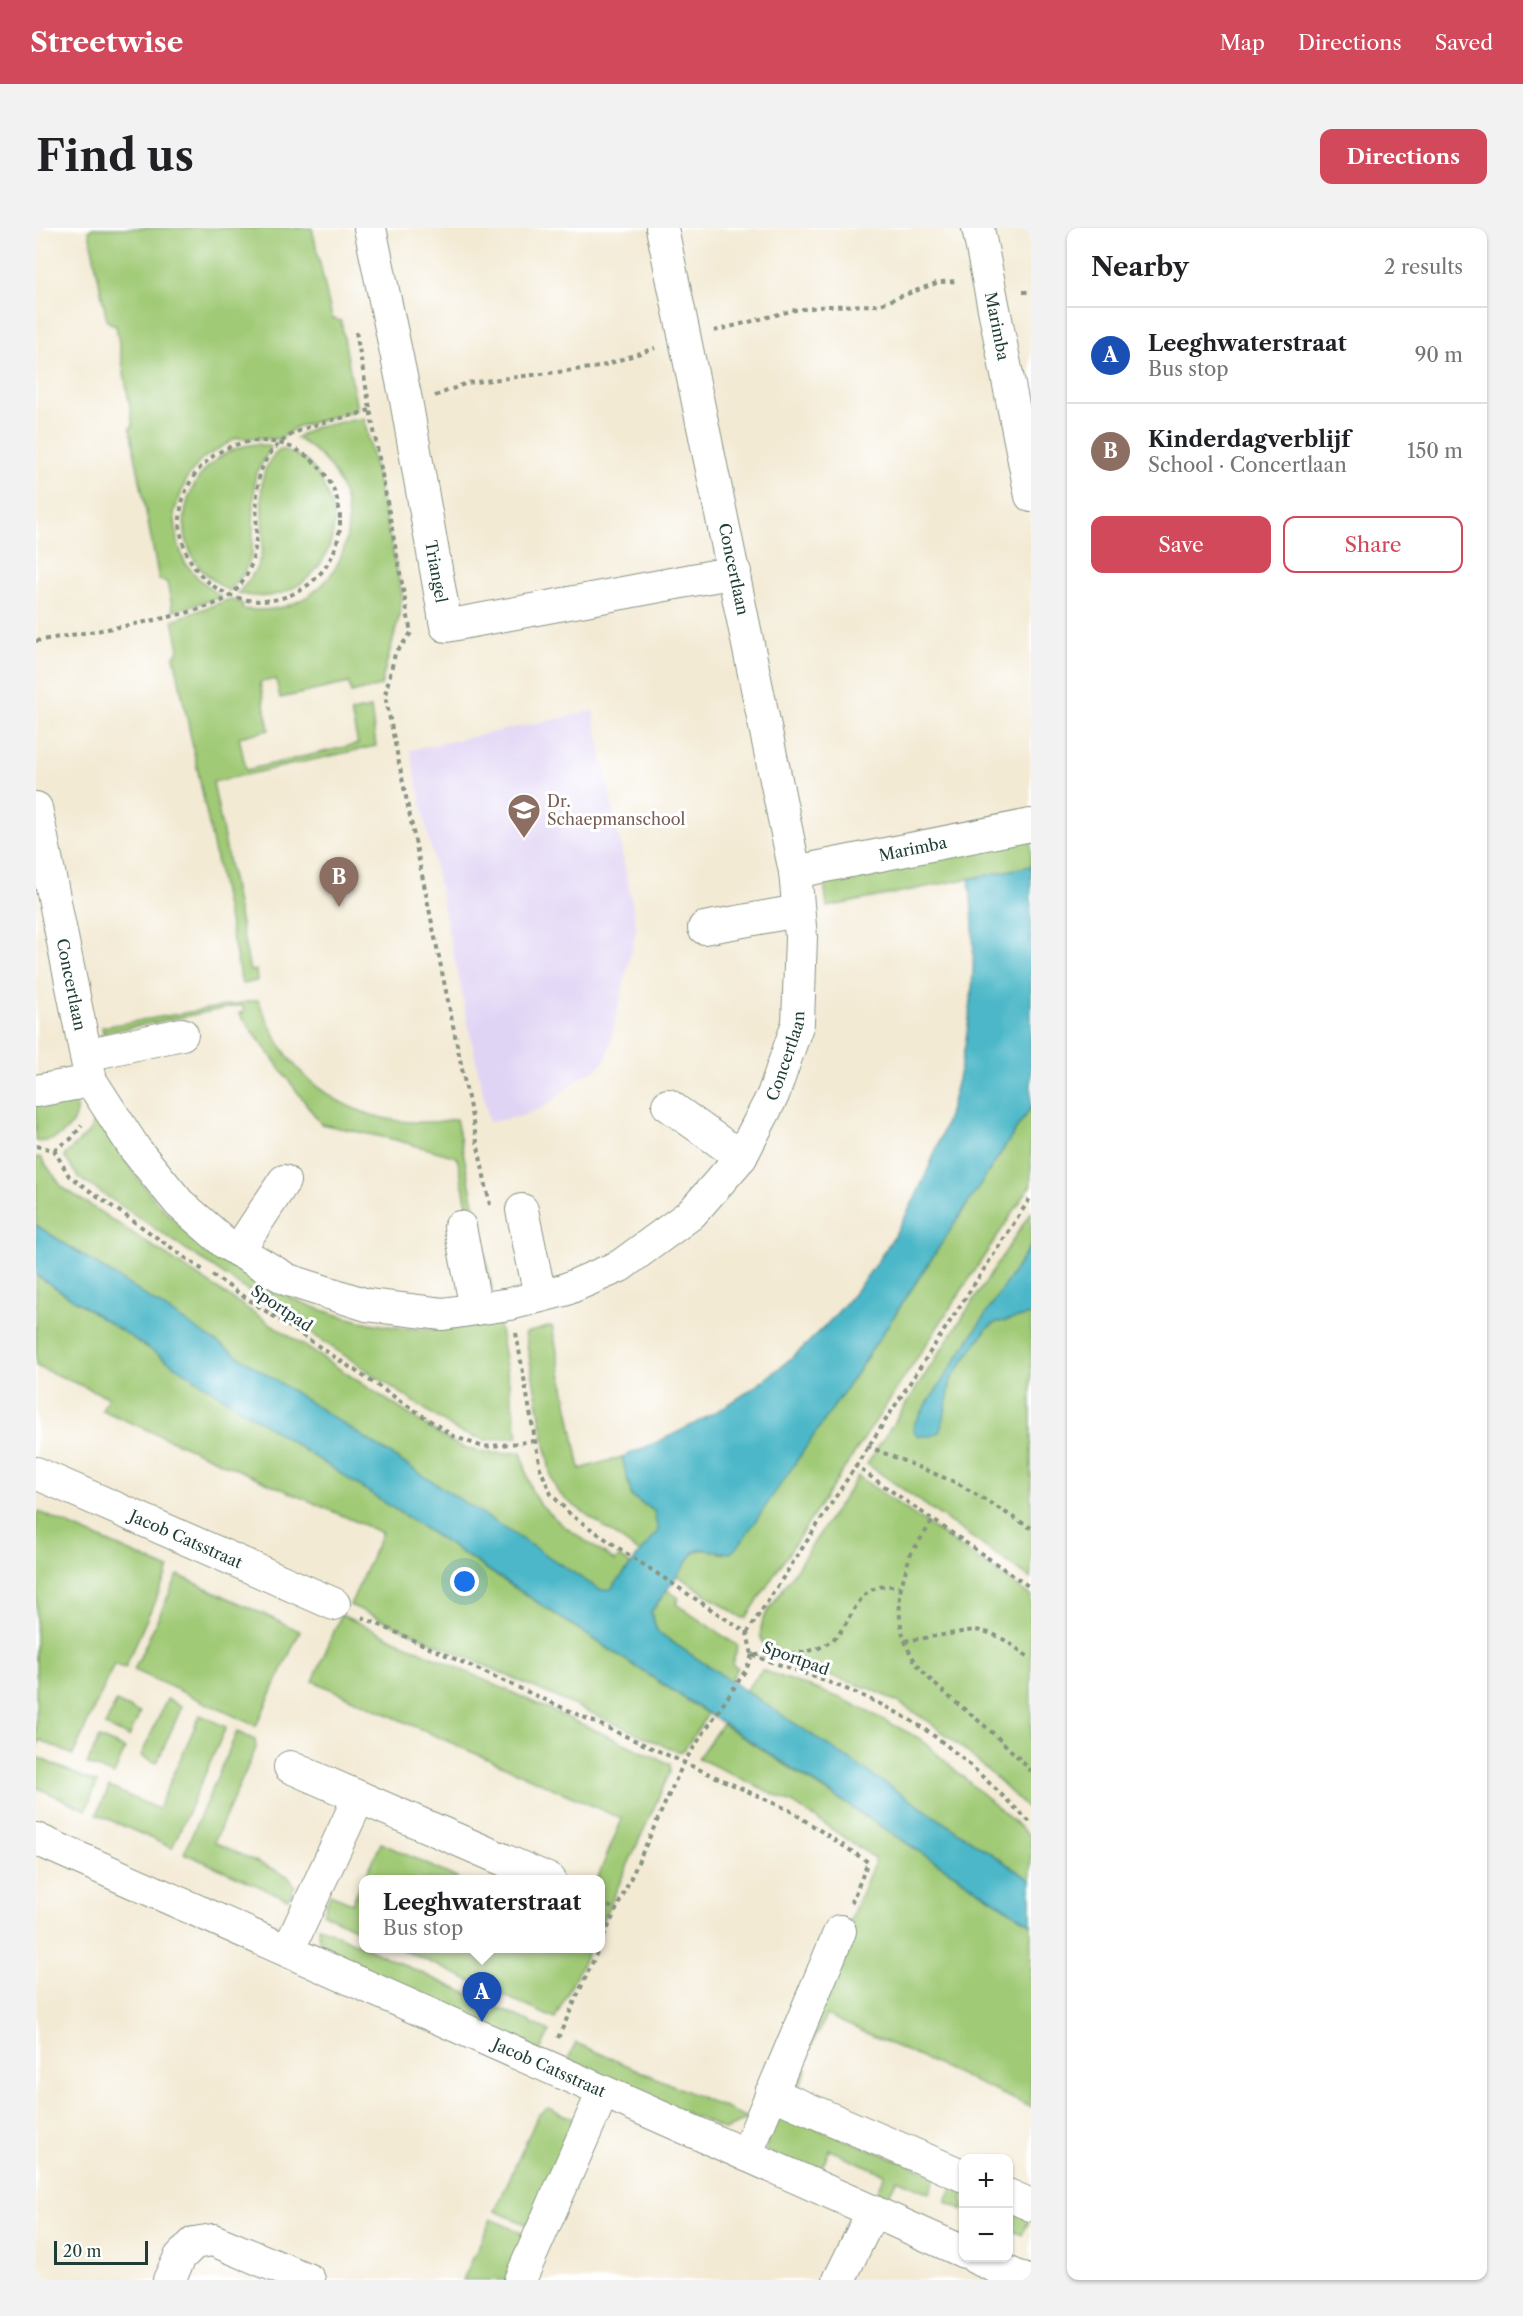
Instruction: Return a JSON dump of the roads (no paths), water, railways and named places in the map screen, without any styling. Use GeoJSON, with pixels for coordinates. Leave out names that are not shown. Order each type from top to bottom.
{"type":"FeatureCollection","features":[{"type":"Feature","properties":{"kind":"street","name":"Triangel"},"geometry":{"type":"LineString","coordinates":[[370,228],[406,400],[446,626],[735,572]]}},
{"type":"Feature","properties":{"kind":"street","name":"Concertlaan"},"geometry":{"type":"LineString","coordinates":[[36,808],[89,1068],[135,1149],[179,1203],[225,1243],[288,1280],[367,1305],[443,1314],[510,1304],[564,1290],[620,1266],[691,1214],[741,1157],[773,1095],[798,1023],[801,937],[795,872],[735,572],[662,228]]}},
{"type":"Feature","properties":{"kind":"street","name":"Marimba"},"geometry":{"type":"LineString","coordinates":[[978,228],[1031,496]]}},
{"type":"Feature","properties":{"kind":"street","name":"Marimba"},"geometry":{"type":"LineString","coordinates":[[795,872],[1031,825]]}},
{"type":"Feature","properties":{"kind":"street"},"geometry":{"type":"LineString","coordinates":[[704,928],[798,910]]}},
{"type":"Feature","properties":{"kind":"street"},"geometry":{"type":"LineString","coordinates":[[36,1091],[89,1068],[182,1034]]}},
{"type":"Feature","properties":{"kind":"street"},"geometry":{"type":"LineString","coordinates":[[668,1105],[741,1157]]}},
{"type":"Feature","properties":{"kind":"street"},"geometry":{"type":"LineString","coordinates":[[238,1251],[284,1181]]}},
{"type":"Feature","properties":{"kind":"street"},"geometry":{"type":"LineString","coordinates":[[522,1210],[540,1296]]}},
{"type":"Feature","properties":{"kind":"street"},"geometry":{"type":"LineString","coordinates":[[460,1227],[476,1309]]}},
{"type":"Feature","properties":{"kind":"street","name":"Jacob Catsstraat"},"geometry":{"type":"LineString","coordinates":[[36,1473],[334,1604]]}},
{"type":"Feature","properties":{"kind":"street"},"geometry":{"type":"LineString","coordinates":[[290,1767],[538,1875]]}},
{"type":"Feature","properties":{"kind":"street"},"geometry":{"type":"LineString","coordinates":[[288,1951],[359,1797]]}},
{"type":"Feature","properties":{"kind":"street","name":"Jacob Catsstraat"},"geometry":{"type":"LineString","coordinates":[[36,1839],[959,2250]]}},
{"type":"Feature","properties":{"kind":"street"},"geometry":{"type":"LineString","coordinates":[[746,2155],[840,1931]]}},
{"type":"Feature","properties":{"kind":"street"},"geometry":{"type":"LineString","coordinates":[[520,2280],[603,2092]]}},
{"type":"Feature","properties":{"kind":"street"},"geometry":{"type":"LineString","coordinates":[[771,2092],[959,2174]]}},
{"type":"Feature","properties":{"kind":"street"},"geometry":{"type":"LineString","coordinates":[[1013,2197],[1031,2205]]}},
{"type":"Feature","properties":{"kind":"street"},"geometry":{"type":"LineString","coordinates":[[839,2280],[873,2211]]}},
{"type":"Feature","properties":{"kind":"street"},"geometry":{"type":"LineString","coordinates":[[170,2280],[180,2257],[194,2243],[213,2240],[309,2280]]}},
{"type":"Feature","properties":{"kind":"street"},"geometry":{"type":"LineString","coordinates":[[984,2262],[1025,2280]]}},
{"type":"Feature","properties":{"kind":"water"},"geometry":{"type":"Polygon","coordinates":[[[1031,866],[1031,1107],[854,1377],[737,1548],[730,1553],[701,1549],[694,1552],[651,1612],[657,1631],[672,1642],[1031,1880],[1031,1924],[36,1275],[36,1225],[600,1590],[611,1589],[658,1531],[654,1511],[632,1497],[622,1457],[671,1436],[717,1411],[747,1392],[805,1346],[855,1292],[896,1232],[929,1167],[953,1097],[968,1026],[973,952],[969,879],[1031,866]]]}},
{"type":"Feature","properties":{"kind":"water"},"geometry":{"type":"Polygon","coordinates":[[[1031,1245],[1031,1315],[995,1323],[987,1328],[951,1379],[944,1419],[939,1432],[932,1436],[918,1436],[913,1430],[914,1424],[1031,1245]]]}},
{"type":"Feature","properties":{"kind":"place","name":"Dr. Schaepmanschool"},"geometry":{"type":"Point","coordinates":[524,839]}},
{"type":"Feature","properties":{"kind":"place","name":"Kinderdagverblijf"},"geometry":{"type":"Point","coordinates":[339,907]}},
{"type":"Feature","properties":{"kind":"place","name":"Leeghwaterstraat"},"geometry":{"type":"Point","coordinates":[482,2022]}}]}
